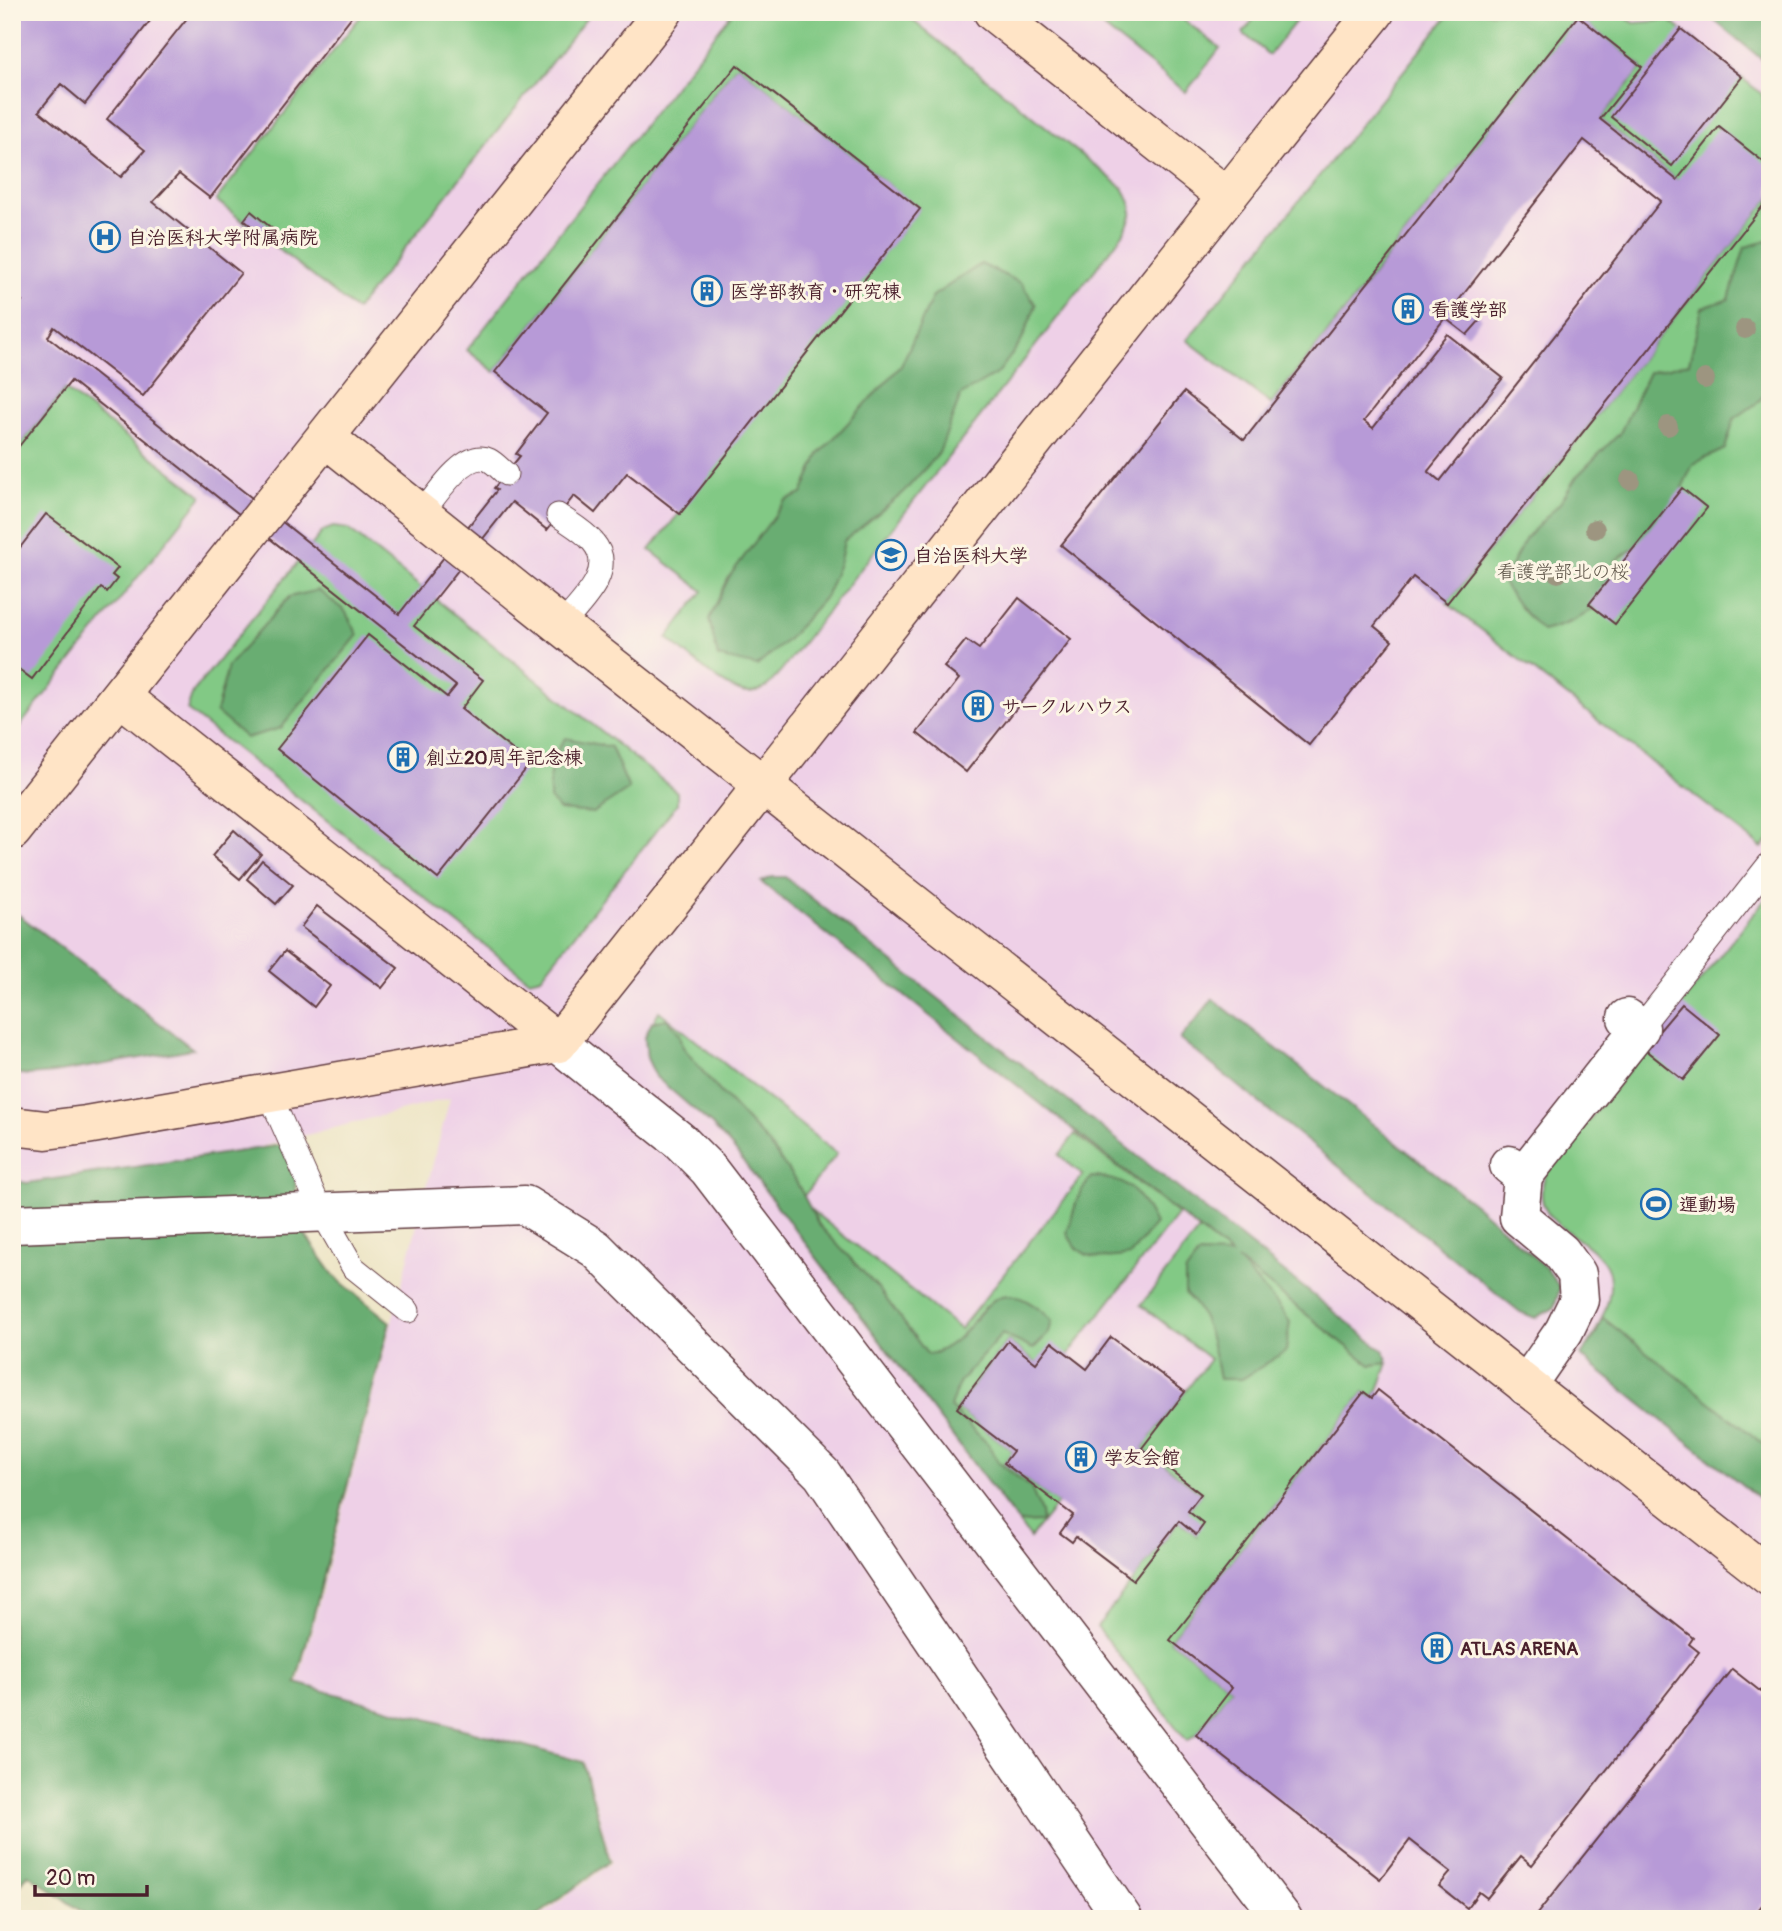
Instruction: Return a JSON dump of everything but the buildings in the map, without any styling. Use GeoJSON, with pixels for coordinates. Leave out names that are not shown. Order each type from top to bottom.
{"type":"FeatureCollection","features":[{"type":"Feature","properties":{"kind":"street"},"geometry":{"type":"LineString","coordinates":[[12,831],[663,12]]}},
{"type":"Feature","properties":{"kind":"street"},"geometry":{"type":"LineString","coordinates":[[993,12],[1226,196]]}},
{"type":"Feature","properties":{"kind":"street"},"geometry":{"type":"LineString","coordinates":[[12,1126],[46,1130],[86,1125],[558,1043],[1226,196],[1375,12]]}},
{"type":"Feature","properties":{"kind":"street"},"geometry":{"type":"LineString","coordinates":[[326,438],[1770,1577]]}},
{"type":"Feature","properties":{"kind":"street"},"geometry":{"type":"LineString","coordinates":[[120,696],[680,1141],[708,1170],[1283,1919]]}},
{"type":"Feature","properties":{"kind":"street"},"geometry":{"type":"LineString","coordinates":[[1526,1386],[1564,1331],[1579,1300],[1577,1274],[1561,1252],[1519,1217],[1516,1171],[1634,1023]]}},
{"type":"Feature","properties":{"kind":"street"},"geometry":{"type":"LineString","coordinates":[[12,1224],[524,1205],[596,1250],[822,1474],[1122,1919]]}},
{"type":"Feature","properties":{"kind":"lane"},"geometry":{"type":"LineString","coordinates":[[421,515],[457,470],[471,459],[488,459],[506,474]]}},
{"type":"Feature","properties":{"kind":"lane"},"geometry":{"type":"LineString","coordinates":[[558,515],[593,542],[601,555],[600,576],[561,626]]}},
{"type":"Feature","properties":{"kind":"lane"},"geometry":{"type":"LineString","coordinates":[[1634,1023],[1770,863]]}},
{"type":"Feature","properties":{"kind":"lane"},"geometry":{"type":"LineString","coordinates":[[270,1093],[321,1211],[353,1267],[408,1311]]}},
{"type":"Feature","properties":{"kind":"shaded area","name":"自治医科大学"},"geometry":{"type":"Polygon","coordinates":[[[12,12],[1770,12],[1770,1919],[537,1919],[612,1862],[584,1761],[298,1683],[450,1098],[40,1204],[12,1206],[12,12]]]}},
{"type":"Feature","properties":{"kind":"green space"},"geometry":{"type":"Polygon","coordinates":[[[364,12],[585,12],[589,15],[356,310],[216,200],[364,12]]]}},
{"type":"Feature","properties":{"kind":"green space"},"geometry":{"type":"Polygon","coordinates":[[[733,12],[902,12],[1123,188],[1132,211],[1123,234],[780,672],[771,683],[754,693],[729,686],[667,638],[703,591],[650,550],[919,209],[737,65],[495,372],[467,350],[733,12]]]}},
{"type":"Feature","properties":{"kind":"green space"},"geometry":{"type":"Polygon","coordinates":[[[1084,12],[1174,12],[1220,48],[1186,92],[1084,12]]]}},
{"type":"Feature","properties":{"kind":"green space"},"geometry":{"type":"Polygon","coordinates":[[[1259,12],[1303,12],[1269,55],[1243,33],[1259,12]]]}},
{"type":"Feature","properties":{"kind":"green space"},"geometry":{"type":"Polygon","coordinates":[[[1451,12],[1620,12],[1634,23],[1669,20],[1762,94],[1770,136],[1770,167],[1677,180],[1600,119],[1642,67],[1578,17],[1271,404],[1187,340],[1451,12]]]}},
{"type":"Feature","properties":{"kind":"green space"},"geometry":{"type":"Polygon","coordinates":[[[1704,12],[1770,12],[1770,66],[1704,12]]]}},
{"type":"Feature","properties":{"kind":"green space"},"geometry":{"type":"Polygon","coordinates":[[[1770,197],[1770,839],[1762,848],[1447,603],[1770,197]]]}},
{"type":"Feature","properties":{"kind":"green space","name":"看護学部北の桜"},"geometry":{"type":"Polygon","coordinates":[[[1770,240],[1770,388],[1757,403],[1734,419],[1725,449],[1693,464],[1670,524],[1615,561],[1609,597],[1578,618],[1542,631],[1522,610],[1502,582],[1526,538],[1560,503],[1577,476],[1620,433],[1649,372],[1689,363],[1702,308],[1729,299],[1745,247],[1770,240]]]}},
{"type":"Feature","properties":{"kind":"green space"},"geometry":{"type":"Polygon","coordinates":[[[981,264],[1021,283],[1036,305],[1021,342],[998,373],[961,395],[939,453],[902,494],[844,541],[840,561],[826,596],[788,639],[757,666],[718,657],[709,619],[729,577],[786,500],[802,494],[819,454],[901,366],[933,296],[981,264]]]}},
{"type":"Feature","properties":{"kind":"green space"},"geometry":{"type":"Polygon","coordinates":[[[65,389],[202,496],[12,736],[12,455],[65,389]]]}},
{"type":"Feature","properties":{"kind":"green space"},"geometry":{"type":"Polygon","coordinates":[[[333,527],[348,529],[677,792],[677,804],[541,977],[529,980],[187,710],[193,692],[323,531],[333,527]]]}},
{"type":"Feature","properties":{"kind":"green space"},"geometry":{"type":"Polygon","coordinates":[[[318,590],[345,611],[358,635],[281,728],[246,738],[216,712],[228,666],[289,597],[318,590]]]}},
{"type":"Feature","properties":{"kind":"green space"},"geometry":{"type":"Polygon","coordinates":[[[565,738],[611,747],[629,789],[593,813],[559,810],[550,799],[550,762],[565,738]]]}},
{"type":"Feature","properties":{"kind":"green space"},"geometry":{"type":"Polygon","coordinates":[[[772,877],[785,877],[1384,1351],[1388,1363],[1371,1365],[1237,1260],[1290,1322],[1286,1351],[1242,1379],[1219,1379],[1205,1322],[1185,1294],[1185,1273],[1199,1254],[1231,1255],[761,882],[772,877]]]}},
{"type":"Feature","properties":{"kind":"green space","name":"運動場"},"geometry":{"type":"Polygon","coordinates":[[[1770,893],[1770,1507],[1581,1356],[1594,1336],[1605,1310],[1609,1297],[1608,1272],[1603,1261],[1593,1251],[1549,1215],[1543,1204],[1542,1191],[1546,1174],[1770,893]]]}},
{"type":"Feature","properties":{"kind":"green space"},"geometry":{"type":"Polygon","coordinates":[[[19,915],[193,1049],[54,1073],[12,1073],[12,924],[19,915]]]}},
{"type":"Feature","properties":{"kind":"green space"},"geometry":{"type":"Polygon","coordinates":[[[1213,999],[1477,1206],[1547,1269],[1560,1288],[1554,1308],[1535,1318],[1520,1312],[1180,1039],[1213,999]]]}},
{"type":"Feature","properties":{"kind":"green space"},"geometry":{"type":"Polygon","coordinates":[[[659,1011],[837,1154],[800,1201],[960,1329],[1083,1175],[1059,1155],[1075,1134],[1178,1214],[1068,1355],[1036,1363],[1008,1341],[957,1408],[1013,1451],[1004,1463],[1058,1503],[1030,1538],[733,1148],[712,1125],[656,1077],[647,1058],[645,1037],[659,1011]]]}},
{"type":"Feature","properties":{"kind":"green space"},"geometry":{"type":"Polygon","coordinates":[[[667,1019],[680,1034],[683,1047],[712,1083],[768,1143],[797,1183],[819,1225],[878,1288],[928,1355],[948,1346],[963,1334],[997,1298],[1011,1295],[1029,1302],[1052,1320],[1049,1333],[1033,1349],[1002,1334],[960,1381],[950,1407],[988,1444],[998,1462],[1031,1488],[1041,1512],[1042,1522],[1019,1523],[733,1148],[712,1125],[656,1077],[647,1058],[645,1037],[652,1022],[667,1019]]]}},
{"type":"Feature","properties":{"kind":"green space"},"geometry":{"type":"Polygon","coordinates":[[[295,1143],[296,1222],[335,1277],[390,1322],[296,1683],[583,1762],[610,1861],[533,1919],[92,1919],[28,1874],[12,1897],[12,1180],[27,1183],[295,1143]]]}},
{"type":"Feature","properties":{"kind":"green space"},"geometry":{"type":"Polygon","coordinates":[[[1091,1177],[1115,1180],[1131,1189],[1155,1224],[1130,1255],[1093,1257],[1079,1249],[1067,1233],[1078,1197],[1091,1177]]]}},
{"type":"Feature","properties":{"kind":"green space"},"geometry":{"type":"Polygon","coordinates":[[[1199,1230],[1371,1365],[1388,1363],[1378,1390],[1372,1398],[1364,1392],[1170,1640],[1232,1688],[1196,1735],[1187,1741],[1097,1627],[1179,1521],[1196,1535],[1188,1511],[1201,1493],[1142,1448],[1210,1359],[1141,1305],[1199,1230]]]}},
{"type":"Feature","properties":{"kind":"green space"},"geometry":{"type":"Polygon","coordinates":[[[1603,1318],[1770,1449],[1770,1507],[1581,1356],[1603,1318]]]}},
{"type":"Feature","properties":{"kind":"place","name":"自治医科大学附属病院"},"geometry":{"type":"Point","coordinates":[105,237]}},
{"type":"Feature","properties":{"kind":"place","name":"医学部教育・研究棟"},"geometry":{"type":"Point","coordinates":[707,291]}},
{"type":"Feature","properties":{"kind":"place","name":"看護学部"},"geometry":{"type":"Point","coordinates":[1408,309]}},
{"type":"Feature","properties":{"kind":"place","name":"自治医科大学"},"geometry":{"type":"Point","coordinates":[891,555]}},
{"type":"Feature","properties":{"kind":"place","name":"サークルハウス"},"geometry":{"type":"Point","coordinates":[978,706]}},
{"type":"Feature","properties":{"kind":"place","name":"創立20周年記念棟"},"geometry":{"type":"Point","coordinates":[403,757]}},
{"type":"Feature","properties":{"kind":"place","name":"運動場"},"geometry":{"type":"Point","coordinates":[1656,1204]}},
{"type":"Feature","properties":{"kind":"place","name":"学友会館"},"geometry":{"type":"Point","coordinates":[1081,1457]}},
{"type":"Feature","properties":{"kind":"place","name":"ATLAS ARENA"},"geometry":{"type":"Point","coordinates":[1437,1648]}}]}
